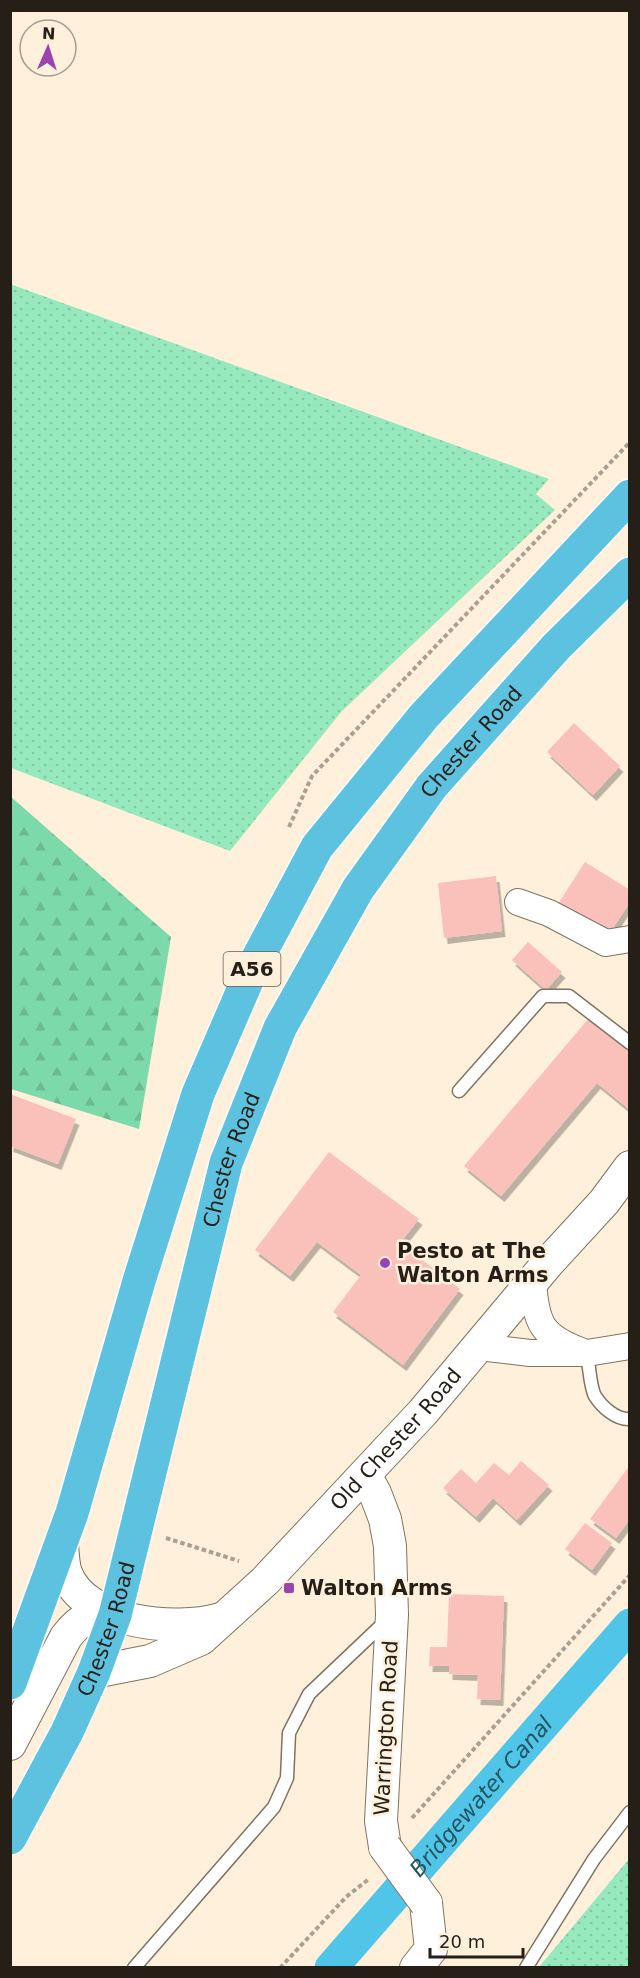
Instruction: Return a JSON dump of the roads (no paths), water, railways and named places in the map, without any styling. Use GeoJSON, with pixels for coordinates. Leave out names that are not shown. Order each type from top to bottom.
{"type":"FeatureCollection","features":[{"type":"Feature","properties":{"kind":"highway","name":"A56"},"geometry":{"type":"LineString","coordinates":[[10,1683],[62,1545],[139,1281],[198,1094],[253,967],[317,847],[424,716],[630,496]]}},
{"type":"Feature","properties":{"kind":"highway","name":"Chester Road"},"geometry":{"type":"LineString","coordinates":[[10,1838],[67,1732],[94,1672],[115,1615],[226,1163],[280,1028],[358,889],[432,786],[556,647],[630,574]]}},
{"type":"Feature","properties":{"kind":"street"},"geometry":{"type":"LineString","coordinates":[[518,902],[549,913],[606,943],[630,939]]}},
{"type":"Feature","properties":{"kind":"street","name":"Old Chester Road"},"geometry":{"type":"LineString","coordinates":[[94,1672],[150,1661],[201,1639],[224,1618],[273,1571],[423,1412],[604,1202],[630,1167]]}},
{"type":"Feature","properties":{"kind":"street"},"geometry":{"type":"LineString","coordinates":[[533,1282],[535,1307],[544,1329],[568,1346],[587,1353]]}},
{"type":"Feature","properties":{"kind":"street"},"geometry":{"type":"LineString","coordinates":[[479,1347],[530,1353],[587,1353],[630,1346]]}},
{"type":"Feature","properties":{"kind":"street","name":"Warrington Road"},"geometry":{"type":"LineString","coordinates":[[364,1475],[375,1492],[385,1519],[390,1546],[392,1615],[381,1821],[388,1849],[426,1903],[431,1949],[416,1968]]}},
{"type":"Feature","properties":{"kind":"street"},"geometry":{"type":"LineString","coordinates":[[62,1545],[66,1573],[75,1588],[89,1601],[115,1615],[149,1624],[169,1626],[208,1623],[224,1618]]}},
{"type":"Feature","properties":{"kind":"street"},"geometry":{"type":"LineString","coordinates":[[10,1744],[66,1637],[76,1623],[93,1616],[115,1615]]}},
{"type":"Feature","properties":{"kind":"street","name":"A56"},"geometry":{"type":"LineString","coordinates":[[10,1820],[67,1732]]}},
{"type":"Feature","properties":{"kind":"lane"},"geometry":{"type":"LineString","coordinates":[[459,1091],[543,996],[570,996],[630,1043]]}},
{"type":"Feature","properties":{"kind":"lane"},"geometry":{"type":"LineString","coordinates":[[587,1353],[594,1395],[612,1415],[630,1419]]}},
{"type":"Feature","properties":{"kind":"lane"},"geometry":{"type":"LineString","coordinates":[[134,1968],[274,1807],[287,1778],[289,1733],[309,1694],[392,1615]]}},
{"type":"Feature","properties":{"kind":"lane"},"geometry":{"type":"LineString","coordinates":[[526,1968],[594,1859],[630,1812]]}},
{"type":"Feature","properties":{"kind":"waterway","name":"Bridgewater Canal"},"geometry":{"type":"LineString","coordinates":[[331,1968],[630,1625]]}},
{"type":"Feature","properties":{"kind":"place","name":"Pesto at The Walton Arms"},"geometry":{"type":"Point","coordinates":[385,1263]}},
{"type":"Feature","properties":{"kind":"place","name":"Walton Arms"},"geometry":{"type":"Point","coordinates":[289,1588]}}]}
